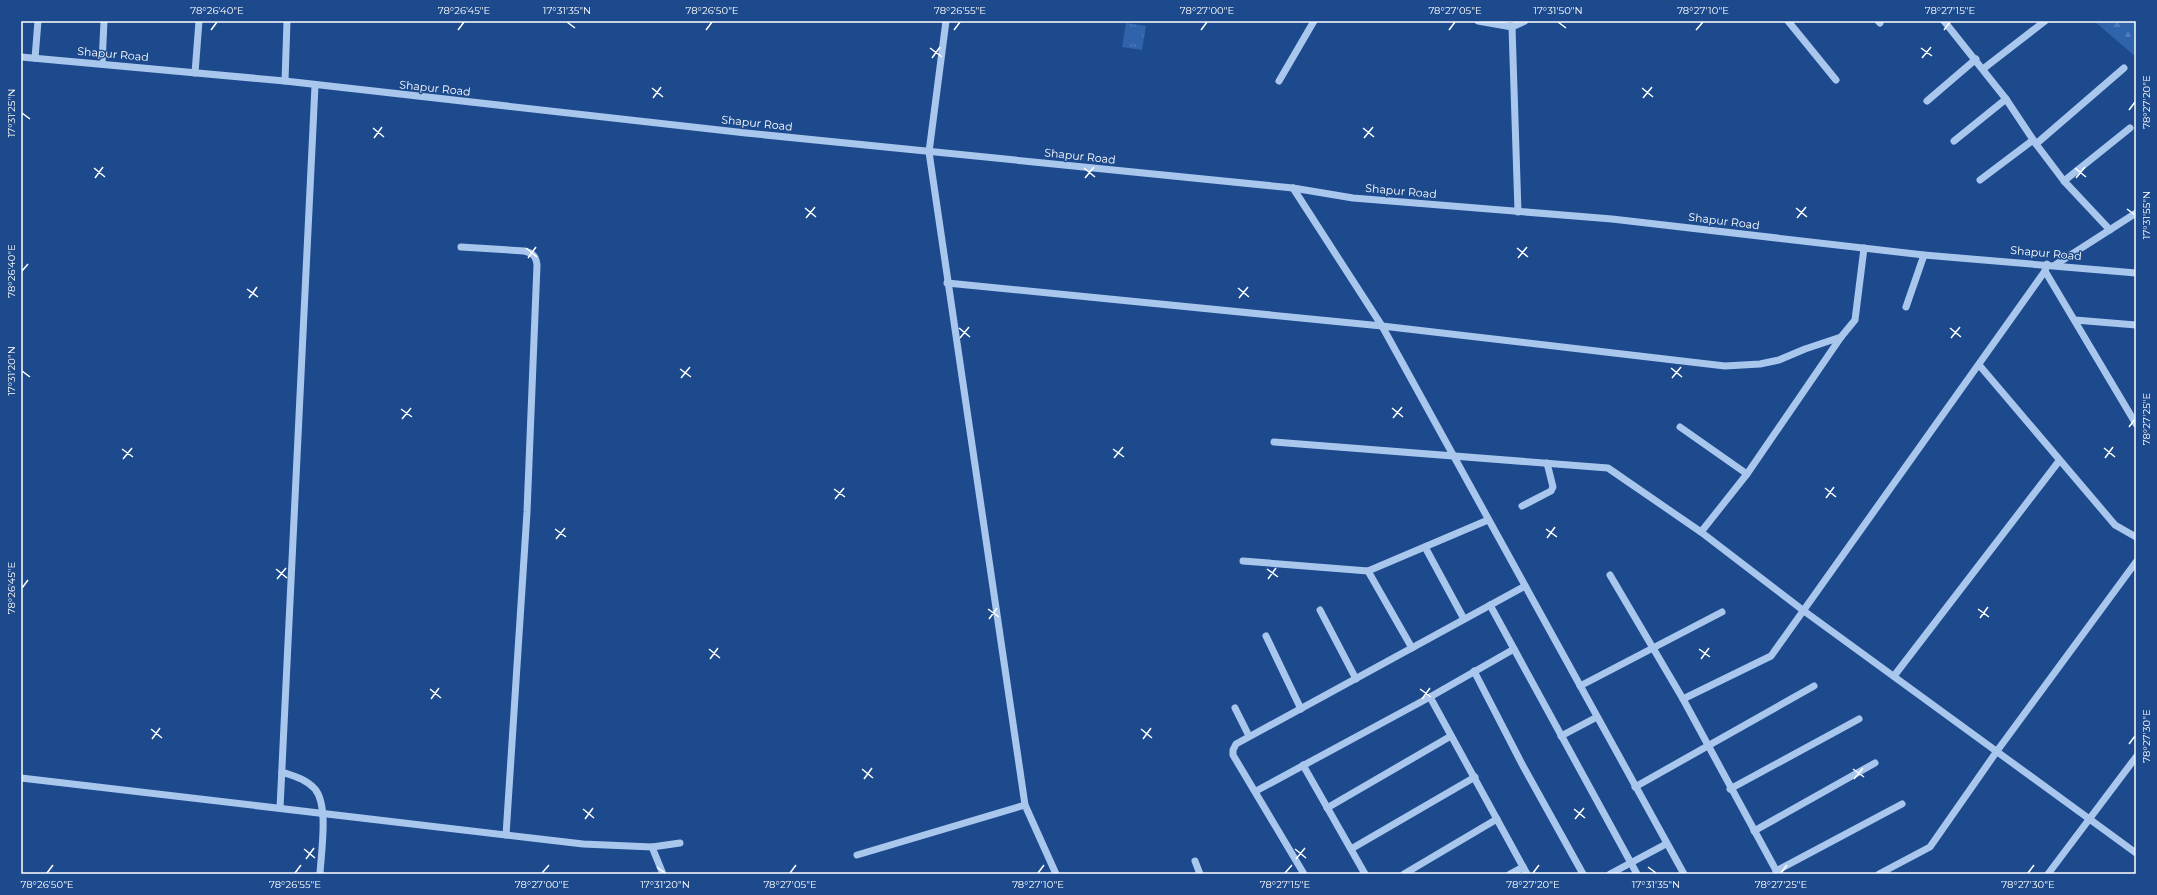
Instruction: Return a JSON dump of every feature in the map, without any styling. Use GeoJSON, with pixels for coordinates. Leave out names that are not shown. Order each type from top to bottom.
{"type":"FeatureCollection","features":[{"type":"Feature","properties":{"kind":"street"},"geometry":{"type":"LineString","coordinates":[[34,58],[38,21]]}},
{"type":"Feature","properties":{"kind":"street"},"geometry":{"type":"LineString","coordinates":[[102,64],[104,21]]}},
{"type":"Feature","properties":{"kind":"street"},"geometry":{"type":"LineString","coordinates":[[195,73],[199,21]]}},
{"type":"Feature","properties":{"kind":"street"},"geometry":{"type":"LineString","coordinates":[[286,82],[287,21]]}},
{"type":"Feature","properties":{"kind":"street"},"geometry":{"type":"LineString","coordinates":[[946,21],[929,152],[947,283],[1025,805],[1053,873]]}},
{"type":"Feature","properties":{"kind":"street"},"geometry":{"type":"LineString","coordinates":[[1279,81],[1314,21]]}},
{"type":"Feature","properties":{"kind":"street"},"geometry":{"type":"LineString","coordinates":[[1478,21],[1512,27],[1526,21]]}},
{"type":"Feature","properties":{"kind":"street"},"geometry":{"type":"LineString","coordinates":[[1788,21],[1836,80]]}},
{"type":"Feature","properties":{"kind":"street"},"geometry":{"type":"LineString","coordinates":[[1944,21],[1984,69],[2064,181],[2110,230]]}},
{"type":"Feature","properties":{"kind":"street"},"geometry":{"type":"LineString","coordinates":[[1984,69],[2045,21]]}},
{"type":"Feature","properties":{"kind":"street"},"geometry":{"type":"LineString","coordinates":[[1512,27],[1518,212]]}},
{"type":"Feature","properties":{"kind":"street","name":"Shapur Road"},"geometry":{"type":"LineString","coordinates":[[21,57],[286,82],[929,152],[1293,188],[1353,198],[1612,219],[1924,255],[2136,273]]}},
{"type":"Feature","properties":{"kind":"street"},"geometry":{"type":"LineString","coordinates":[[1926,101],[1976,59]]}},
{"type":"Feature","properties":{"kind":"street"},"geometry":{"type":"LineString","coordinates":[[1980,180],[2035,142],[2124,68]]}},
{"type":"Feature","properties":{"kind":"street"},"geometry":{"type":"LineString","coordinates":[[280,808],[315,86]]}},
{"type":"Feature","properties":{"kind":"street"},"geometry":{"type":"LineString","coordinates":[[1954,142],[2006,99]]}},
{"type":"Feature","properties":{"kind":"street"},"geometry":{"type":"LineString","coordinates":[[2064,181],[2130,128]]}},
{"type":"Feature","properties":{"kind":"street"},"geometry":{"type":"LineString","coordinates":[[1293,188],[1382,326],[1596,717],[1684,874]]}},
{"type":"Feature","properties":{"kind":"street"},"geometry":{"type":"LineString","coordinates":[[1683,700],[1771,656],[1980,366],[2049,266],[2136,213]]}},
{"type":"Feature","properties":{"kind":"street"},"geometry":{"type":"LineString","coordinates":[[461,247],[524,251],[532,253],[536,258],[537,265],[527,512],[506,834]]}},
{"type":"Feature","properties":{"kind":"street"},"geometry":{"type":"LineString","coordinates":[[1701,532],[1747,474],[1841,337],[1855,320],[1864,248]]}},
{"type":"Feature","properties":{"kind":"street"},"geometry":{"type":"LineString","coordinates":[[1906,307],[1924,255]]}},
{"type":"Feature","properties":{"kind":"street"},"geometry":{"type":"LineString","coordinates":[[2049,266],[2076,320],[2136,424]]}},
{"type":"Feature","properties":{"kind":"street"},"geometry":{"type":"LineString","coordinates":[[947,283],[1382,326],[1725,366],[1760,364],[1779,360],[1805,349],[1841,337]]}},
{"type":"Feature","properties":{"kind":"street"},"geometry":{"type":"LineString","coordinates":[[2076,320],[2136,325]]}},
{"type":"Feature","properties":{"kind":"street"},"geometry":{"type":"LineString","coordinates":[[1980,366],[2115,525],[2136,537]]}},
{"type":"Feature","properties":{"kind":"street"},"geometry":{"type":"LineString","coordinates":[[1680,427],[1747,474]]}},
{"type":"Feature","properties":{"kind":"street"},"geometry":{"type":"LineString","coordinates":[[1274,442],[1608,468],[1701,532],[1804,611],[2136,853]]}},
{"type":"Feature","properties":{"kind":"street"},"geometry":{"type":"LineString","coordinates":[[1894,676],[2059,460]]}},
{"type":"Feature","properties":{"kind":"street"},"geometry":{"type":"LineString","coordinates":[[1522,506],[1551,491],[1553,487],[1547,463]]}},
{"type":"Feature","properties":{"kind":"street"},"geometry":{"type":"LineString","coordinates":[[1243,561],[1368,571],[1488,520]]}},
{"type":"Feature","properties":{"kind":"street"},"geometry":{"type":"LineString","coordinates":[[1425,547],[1464,619]]}},
{"type":"Feature","properties":{"kind":"street"},"geometry":{"type":"LineString","coordinates":[[1879,874],[1930,847],[1997,751],[2136,562]]}},
{"type":"Feature","properties":{"kind":"street"},"geometry":{"type":"LineString","coordinates":[[1368,571],[1412,648]]}},
{"type":"Feature","properties":{"kind":"street"},"geometry":{"type":"LineString","coordinates":[[1610,575],[1654,648],[1730,789],[1777,872],[1902,804]]}},
{"type":"Feature","properties":{"kind":"street"},"geometry":{"type":"LineString","coordinates":[[1304,874],[1234,755],[1233,750],[1236,744],[1525,586]]}},
{"type":"Feature","properties":{"kind":"street"},"geometry":{"type":"LineString","coordinates":[[1490,605],[1637,874]]}},
{"type":"Feature","properties":{"kind":"street"},"geometry":{"type":"LineString","coordinates":[[1320,610],[1356,679]]}},
{"type":"Feature","properties":{"kind":"street"},"geometry":{"type":"LineString","coordinates":[[1580,686],[1722,612]]}},
{"type":"Feature","properties":{"kind":"street"},"geometry":{"type":"LineString","coordinates":[[1266,636],[1301,709]]}},
{"type":"Feature","properties":{"kind":"street"},"geometry":{"type":"LineString","coordinates":[[1256,791],[1430,697],[1514,649]]}},
{"type":"Feature","properties":{"kind":"street"},"geometry":{"type":"LineString","coordinates":[[1474,671],[1522,766],[1583,874]]}},
{"type":"Feature","properties":{"kind":"street"},"geometry":{"type":"LineString","coordinates":[[1635,787],[1707,744],[1814,686]]}},
{"type":"Feature","properties":{"kind":"street"},"geometry":{"type":"LineString","coordinates":[[1430,697],[1527,874]]}},
{"type":"Feature","properties":{"kind":"street"},"geometry":{"type":"LineString","coordinates":[[1235,708],[1249,736]]}},
{"type":"Feature","properties":{"kind":"street"},"geometry":{"type":"LineString","coordinates":[[1562,736],[1596,717]]}},
{"type":"Feature","properties":{"kind":"street"},"geometry":{"type":"LineString","coordinates":[[1730,789],[1859,719]]}},
{"type":"Feature","properties":{"kind":"street"},"geometry":{"type":"LineString","coordinates":[[1327,808],[1451,736]]}},
{"type":"Feature","properties":{"kind":"street"},"geometry":{"type":"LineString","coordinates":[[2048,874],[2136,757]]}},
{"type":"Feature","properties":{"kind":"street"},"geometry":{"type":"LineString","coordinates":[[1754,831],[1875,763]]}},
{"type":"Feature","properties":{"kind":"street"},"geometry":{"type":"LineString","coordinates":[[1303,765],[1365,874]]}},
{"type":"Feature","properties":{"kind":"street"},"geometry":{"type":"LineString","coordinates":[[282,772],[298,777],[315,789],[320,798],[323,812],[320,874]]}},
{"type":"Feature","properties":{"kind":"street"},"geometry":{"type":"LineString","coordinates":[[1351,849],[1475,777]]}},
{"type":"Feature","properties":{"kind":"street"},"geometry":{"type":"LineString","coordinates":[[21,778],[323,812],[583,844],[652,847],[680,843]]}},
{"type":"Feature","properties":{"kind":"street"},"geometry":{"type":"LineString","coordinates":[[857,855],[1025,805]]}},
{"type":"Feature","properties":{"kind":"street"},"geometry":{"type":"LineString","coordinates":[[1404,874],[1497,819]]}},
{"type":"Feature","properties":{"kind":"street"},"geometry":{"type":"LineString","coordinates":[[1610,874],[1666,844]]}},
{"type":"Feature","properties":{"kind":"street"},"geometry":{"type":"LineString","coordinates":[[652,847],[663,874]]}},
{"type":"Feature","properties":{"kind":"street"},"geometry":{"type":"LineString","coordinates":[[1195,861],[1200,874]]}},
{"type":"Feature","properties":{"kind":"street"},"geometry":{"type":"LineString","coordinates":[[1510,874],[1523,867]]}},
{"type":"Feature","properties":{"kind":"green space"},"geometry":{"type":"Polygon","coordinates":[[[2094,21],[2136,21],[2136,57],[2094,21]]]}},
{"type":"Feature","properties":{"kind":"green space"},"geometry":{"type":"Polygon","coordinates":[[[1126,23],[1146,26],[1142,50],[1122,47],[1126,23]]]}}]}
